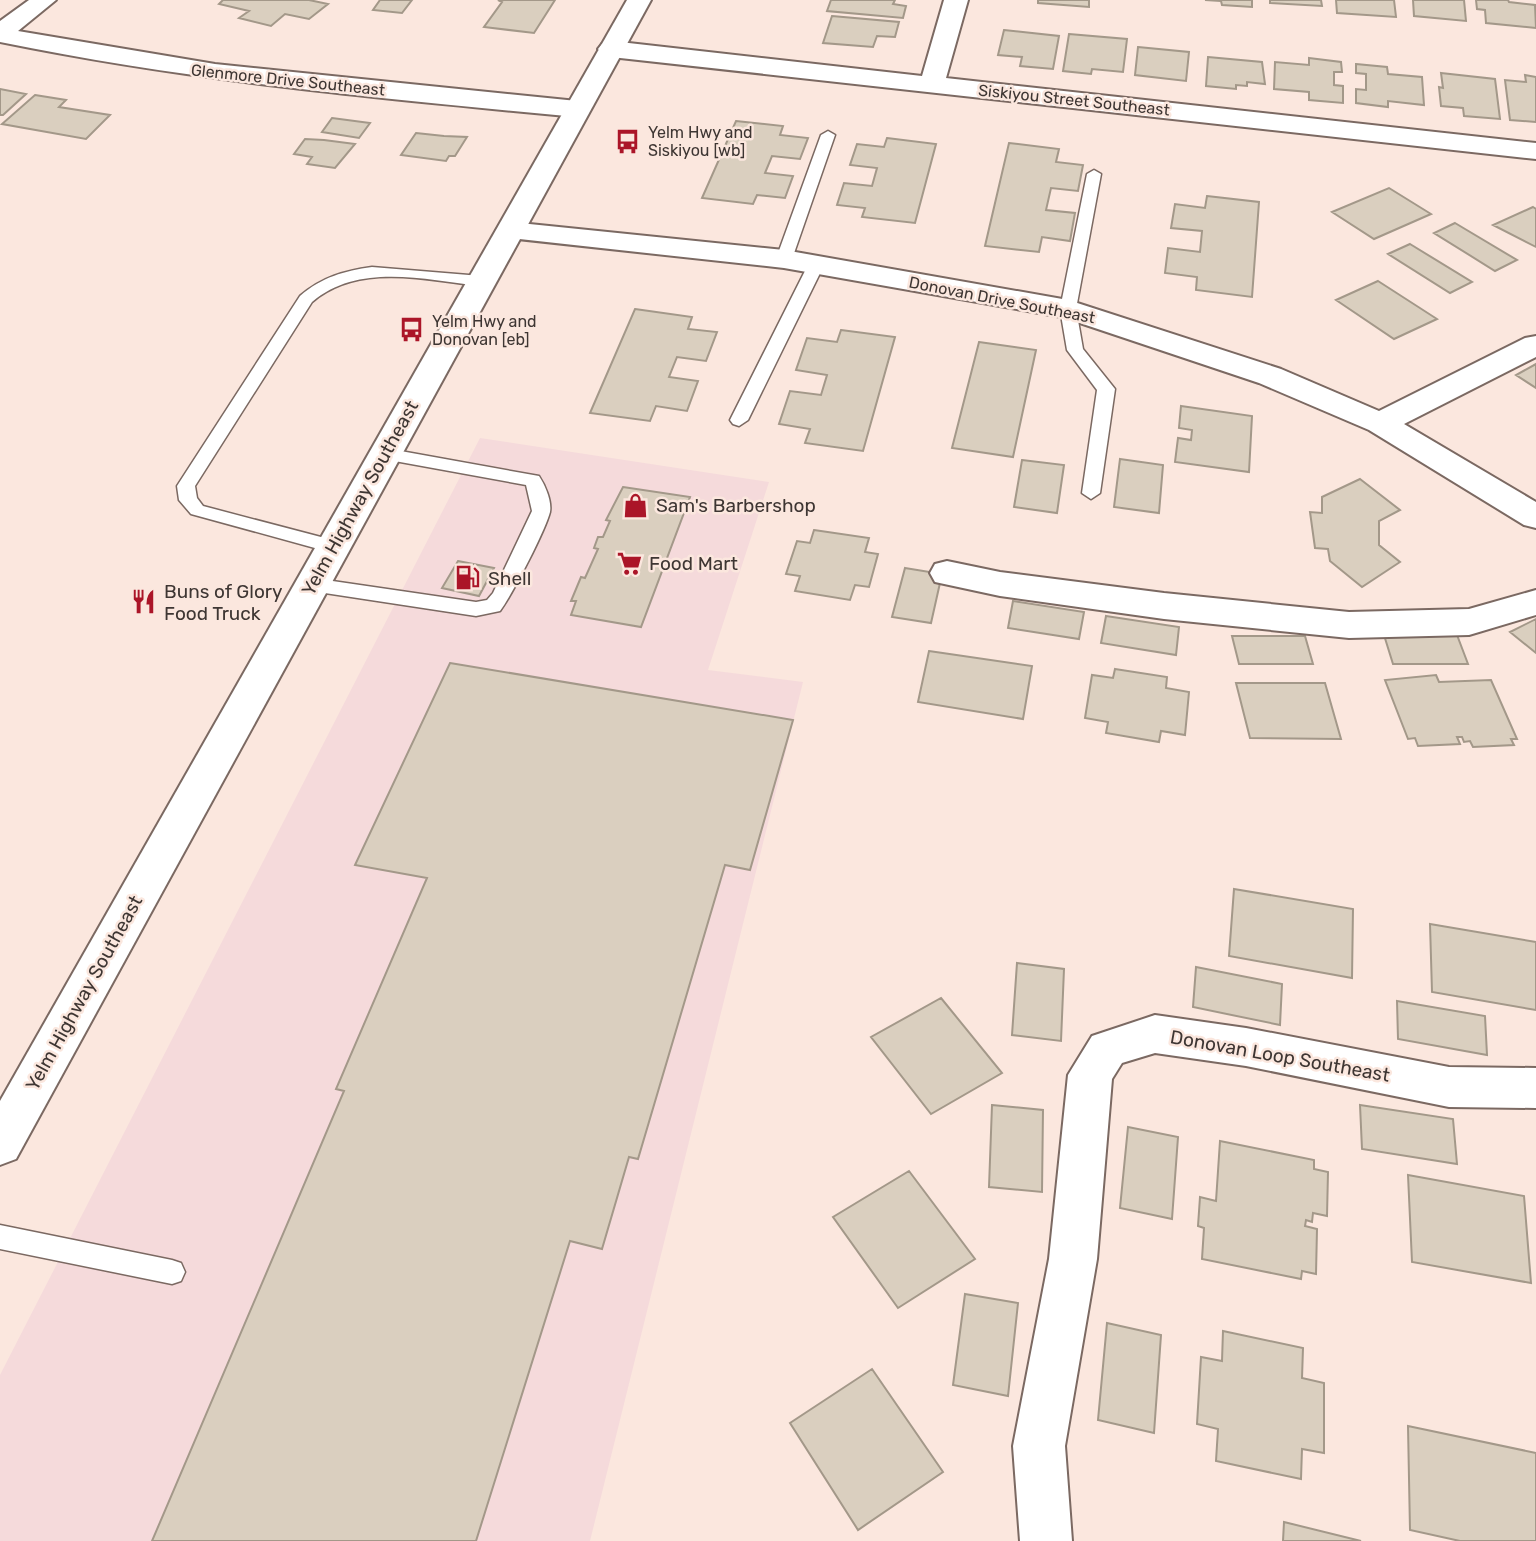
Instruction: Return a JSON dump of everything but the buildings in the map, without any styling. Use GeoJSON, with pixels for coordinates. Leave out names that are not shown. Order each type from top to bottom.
{"type":"FeatureCollection","features":[{"type":"Feature","properties":{"kind":"street"},"geometry":{"type":"LineString","coordinates":[[0,34],[44,0]]}},
{"type":"Feature","properties":{"kind":"street","name":"Yelm Highway Southeast"},"geometry":{"type":"LineString","coordinates":[[0,1144],[639,0]]}},
{"type":"Feature","properties":{"kind":"street"},"geometry":{"type":"LineString","coordinates":[[932,84],[956,0]]}},
{"type":"Feature","properties":{"kind":"street","name":"Glenmore Drive Southeast"},"geometry":{"type":"LineString","coordinates":[[0,34],[85,54],[202,72],[577,109]]}},
{"type":"Feature","properties":{"kind":"street","name":"Siskiyou Street Southeast"},"geometry":{"type":"LineString","coordinates":[[611,49],[1536,151]]}},
{"type":"Feature","properties":{"kind":"street","name":"Donovan Drive Southeast"},"geometry":{"type":"LineString","coordinates":[[510,231],[784,259],[1068,309],[1270,376],[1380,423],[1536,517]]}},
{"type":"Feature","properties":{"kind":"street"},"geometry":{"type":"LineString","coordinates":[[1380,423],[1536,345]]}},
{"type":"Feature","properties":{"kind":"street"},"geometry":{"type":"LineString","coordinates":[[947,573],[1000,584],[1164,606],[1349,625],[1469,622],[1536,602]]}},
{"type":"Feature","properties":{"kind":"street","name":"Donovan Loop Southeast"},"geometry":{"type":"LineString","coordinates":[[1046,1541],[1039,1446],[1073,1259],[1090,1075],[1107,1049],[1155,1034],[1246,1048],[1448,1087],[1536,1088]]}},
{"type":"Feature","properties":{"kind":"lane"},"geometry":{"type":"LineString","coordinates":[[784,259],[828,135]]}},
{"type":"Feature","properties":{"kind":"lane"},"geometry":{"type":"LineString","coordinates":[[1091,492],[1107,389],[1075,350],[1068,309],[1094,174]]}},
{"type":"Feature","properties":{"kind":"lane"},"geometry":{"type":"LineString","coordinates":[[739,420],[816,265]]}},
{"type":"Feature","properties":{"kind":"lane"},"geometry":{"type":"LineString","coordinates":[[333,547],[197,510],[188,500],[186,486],[306,299],[321,286],[346,276],[372,272],[396,272],[481,282]]}},
{"type":"Feature","properties":{"kind":"lane"},"geometry":{"type":"LineString","coordinates":[[312,585],[477,609],[492,606],[501,596],[541,511],[533,480],[384,454]]}},
{"type":"Feature","properties":{"kind":"lane"},"geometry":{"type":"LineString","coordinates":[[0,1237],[172,1272]]}},
{"type":"Feature","properties":{"kind":"shaded area"},"geometry":{"type":"Polygon","coordinates":[[[480,438],[769,482],[708,670],[803,682],[590,1541],[0,1541],[0,1375],[480,438]]]}},
{"type":"Feature","properties":{"kind":"place","name":"Yelm Hwy and Siskiyou [wb]"},"geometry":{"type":"Point","coordinates":[628,141]}},
{"type":"Feature","properties":{"kind":"place","name":"Yelm Hwy and Donovan [eb]"},"geometry":{"type":"Point","coordinates":[412,330]}},
{"type":"Feature","properties":{"kind":"place","name":"Sam's Barbershop"},"geometry":{"type":"Point","coordinates":[636,505]}},
{"type":"Feature","properties":{"kind":"place","name":"Food Mart"},"geometry":{"type":"Point","coordinates":[629,563]}},
{"type":"Feature","properties":{"kind":"place","name":"Shell"},"geometry":{"type":"Point","coordinates":[468,578]}},
{"type":"Feature","properties":{"kind":"place","name":"Buns of Glory Food Truck"},"geometry":{"type":"Point","coordinates":[144,602]}}]}
